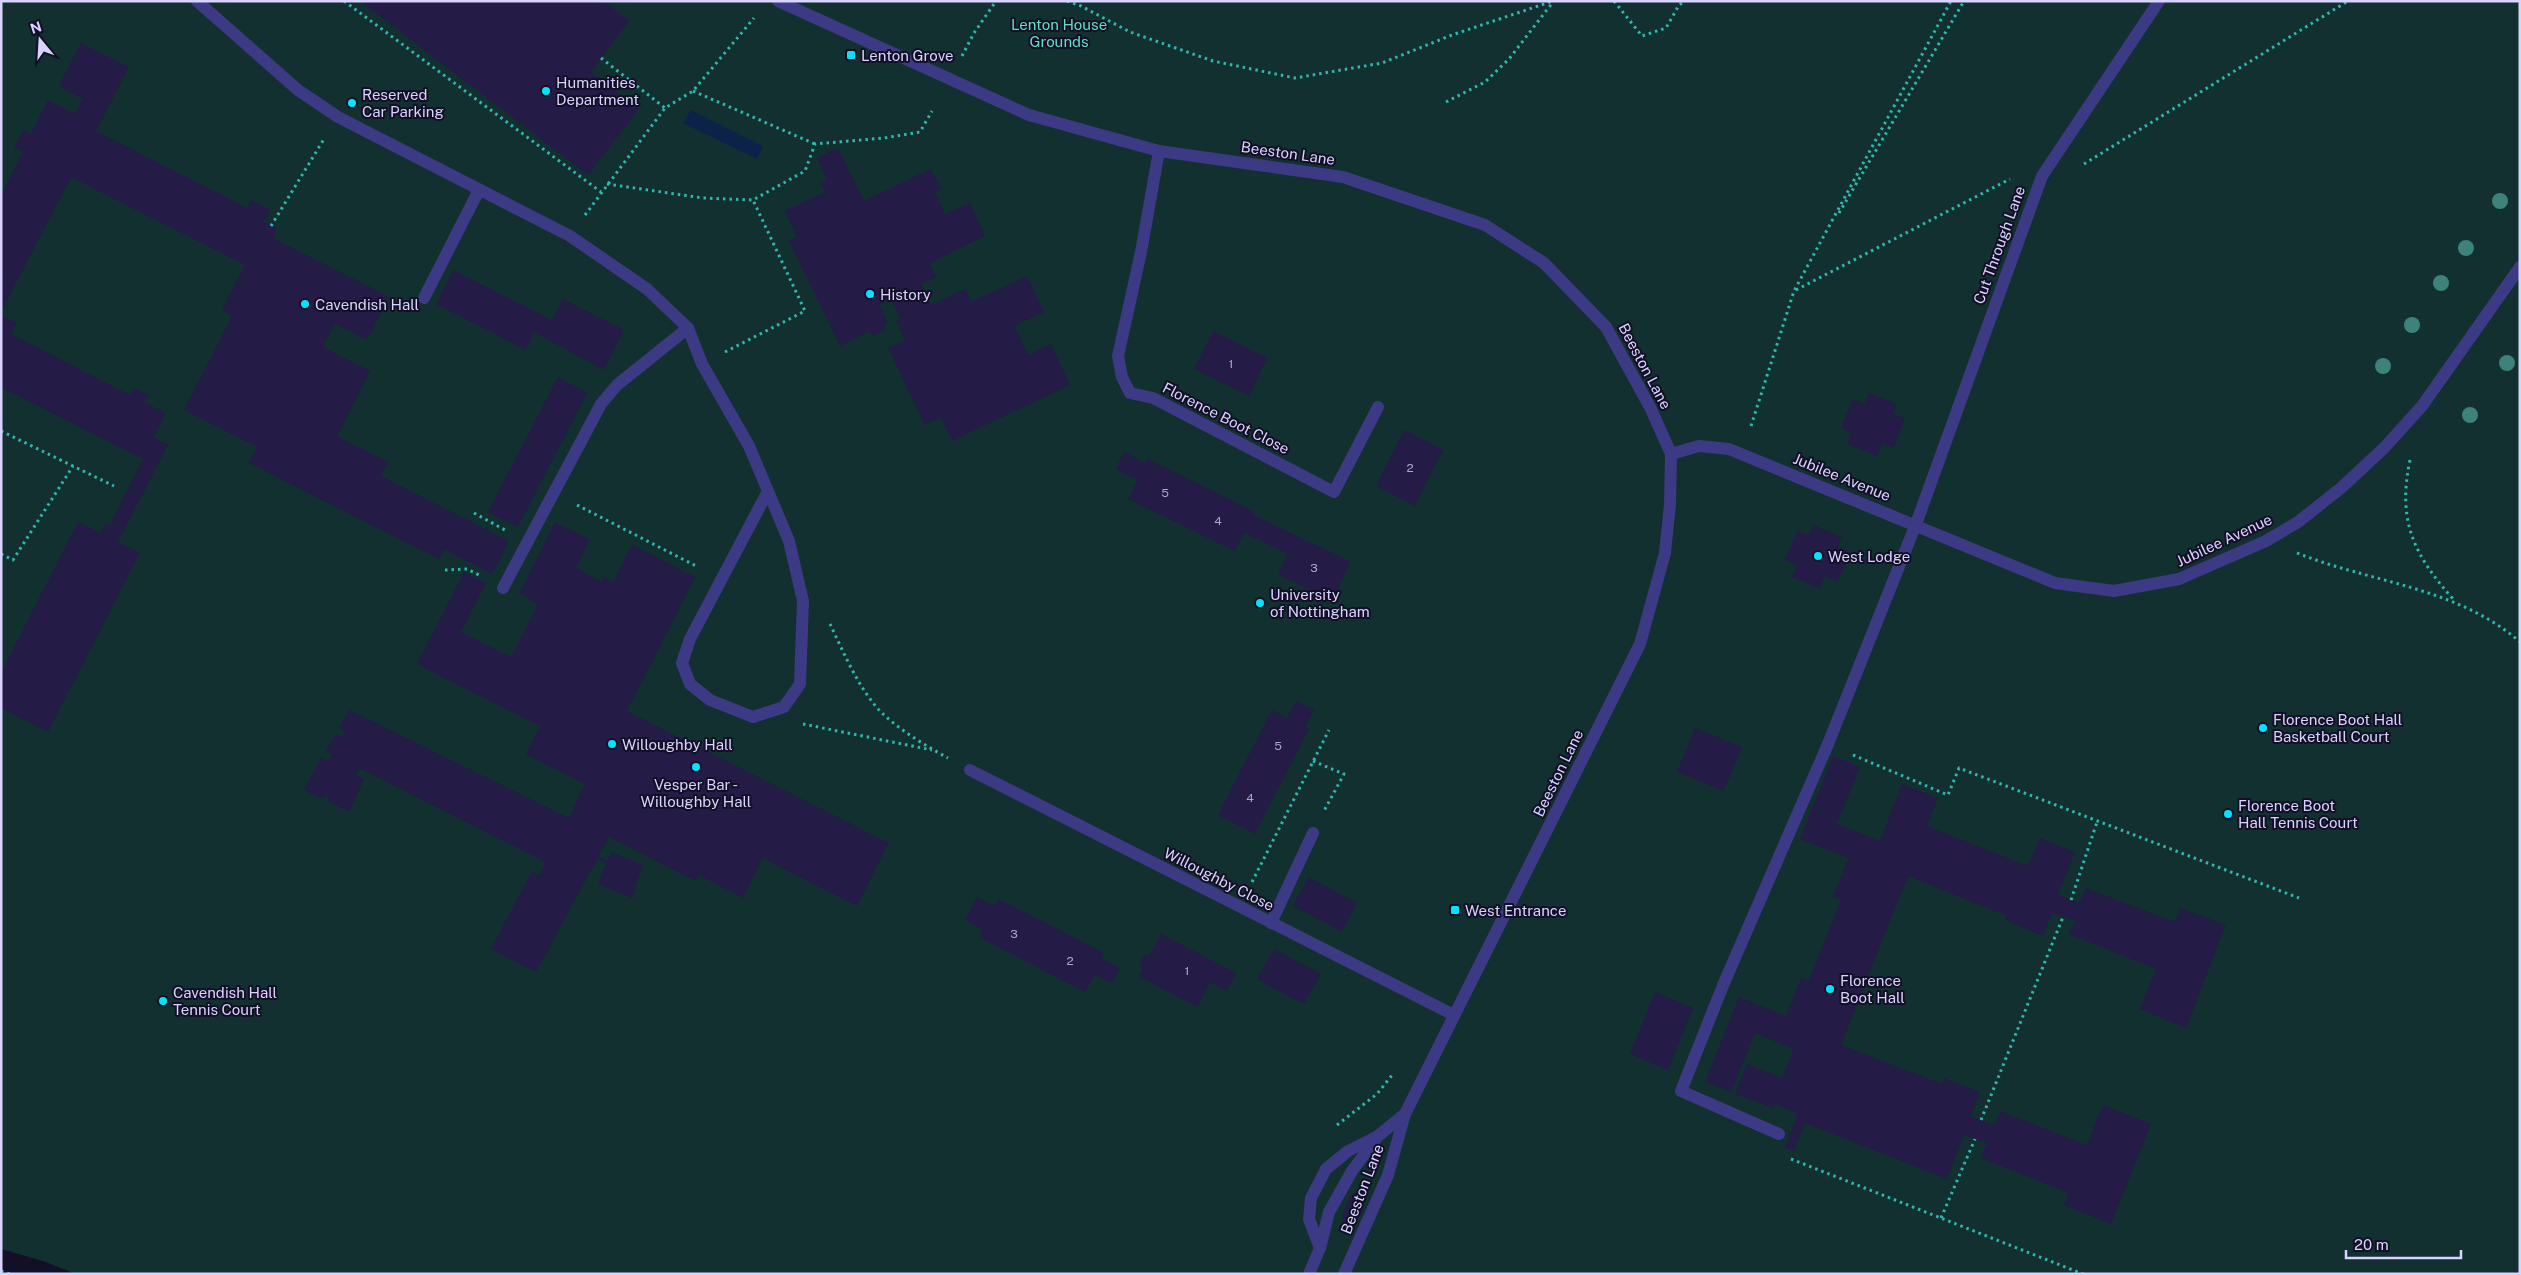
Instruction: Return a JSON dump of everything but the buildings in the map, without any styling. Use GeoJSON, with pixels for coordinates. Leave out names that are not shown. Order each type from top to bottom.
{"type":"FeatureCollection","features":[{"type":"Feature","properties":{"kind":"street"},"geometry":{"type":"LineString","coordinates":[[196,1],[298,90],[338,117],[570,236],[647,289],[688,328],[702,364],[749,446],[790,542],[803,601],[800,684],[784,707],[753,717],[710,700],[690,684],[682,663],[690,639],[768,491]]}},
{"type":"Feature","properties":{"kind":"street","name":"Beeston Lane"},"geometry":{"type":"LineString","coordinates":[[778,1],[1029,115],[1159,151],[1343,177],[1485,225],[1544,263],[1606,327],[1651,409],[1671,454],[1670,504],[1664,553],[1640,644],[1406,1114],[1388,1175],[1344,1274]]}},
{"type":"Feature","properties":{"kind":"street","name":"Cut Through Lane"},"geometry":{"type":"LineString","coordinates":[[1778,1134],[1681,1091],[1728,974],[1828,744],[1916,524],[2042,176],[2158,1]]}},
{"type":"Feature","properties":{"kind":"street","name":"Florence Boot Close"},"geometry":{"type":"LineString","coordinates":[[1159,151],[1141,252],[1118,356],[1122,377],[1130,393],[1153,398],[1334,492],[1378,407]]}},
{"type":"Feature","properties":{"kind":"street"},"geometry":{"type":"LineString","coordinates":[[424,298],[479,190]]}},
{"type":"Feature","properties":{"kind":"street","name":"Jubilee Avenue"},"geometry":{"type":"LineString","coordinates":[[1671,454],[1698,446],[1729,449],[1916,524],[2056,583],[2114,591],[2179,579],[2266,541],[2298,522],[2341,488],[2384,448],[2422,406],[2520,267]]}},
{"type":"Feature","properties":{"kind":"street"},"geometry":{"type":"LineString","coordinates":[[503,588],[601,404],[617,385],[688,328]]}},
{"type":"Feature","properties":{"kind":"street","name":"Willoughby Close"},"geometry":{"type":"LineString","coordinates":[[970,770],[1454,1015]]}},
{"type":"Feature","properties":{"kind":"street"},"geometry":{"type":"LineString","coordinates":[[1271,923],[1313,833]]}},
{"type":"Feature","properties":{"kind":"street","name":"Beeston Lane"},"geometry":{"type":"LineString","coordinates":[[1309,1274],[1320,1248],[1329,1212],[1352,1171],[1378,1136],[1406,1114]]}},
{"type":"Feature","properties":{"kind":"street"},"geometry":{"type":"LineString","coordinates":[[1320,1248],[1308,1220],[1311,1198],[1326,1169],[1348,1151],[1378,1136]]}},
{"type":"Feature","properties":{"kind":"path"},"geometry":{"type":"LineString","coordinates":[[344,1],[601,192]]}},
{"type":"Feature","properties":{"kind":"path"},"geometry":{"type":"LineString","coordinates":[[960,58],[974,33],[996,1]]}},
{"type":"Feature","properties":{"kind":"path"},"geometry":{"type":"LineString","coordinates":[[1067,1],[1081,6],[1130,32],[1213,61],[1295,78],[1382,63],[1452,35],[1553,1],[1509,59],[1485,82],[1446,102]]}},
{"type":"Feature","properties":{"kind":"path"},"geometry":{"type":"LineString","coordinates":[[1614,1],[1642,36],[1666,28],[1680,3],[1685,1]]}},
{"type":"Feature","properties":{"kind":"path"},"geometry":{"type":"LineString","coordinates":[[1811,261],[1951,1]]}},
{"type":"Feature","properties":{"kind":"path"},"geometry":{"type":"LineString","coordinates":[[1751,426],[1794,291],[1964,1]]}},
{"type":"Feature","properties":{"kind":"path"},"geometry":{"type":"LineString","coordinates":[[2075,168],[2348,1]]}},
{"type":"Feature","properties":{"kind":"path"},"geometry":{"type":"LineString","coordinates":[[570,236],[665,108],[693,91],[754,18]]}},
{"type":"Feature","properties":{"kind":"path"},"geometry":{"type":"LineString","coordinates":[[601,58],[665,108]]}},
{"type":"Feature","properties":{"kind":"path"},"geometry":{"type":"LineString","coordinates":[[693,91],[815,144],[884,138],[920,132],[932,111]]}},
{"type":"Feature","properties":{"kind":"path"},"geometry":{"type":"LineString","coordinates":[[271,226],[338,117]]}},
{"type":"Feature","properties":{"kind":"path"},"geometry":{"type":"LineString","coordinates":[[607,184],[703,198],[753,200],[805,171],[815,144]]}},
{"type":"Feature","properties":{"kind":"path"},"geometry":{"type":"LineString","coordinates":[[1794,291],[2010,178]]}},
{"type":"Feature","properties":{"kind":"path"},"geometry":{"type":"LineString","coordinates":[[702,364],[806,311],[753,200]]}},
{"type":"Feature","properties":{"kind":"path"},"geometry":{"type":"LineString","coordinates":[[1,431],[114,486]]}},
{"type":"Feature","properties":{"kind":"path"},"geometry":{"type":"LineString","coordinates":[[2410,458],[2405,501],[2410,532],[2422,559],[2438,582],[2456,602]]}},
{"type":"Feature","properties":{"kind":"path"},"geometry":{"type":"LineString","coordinates":[[1,554],[13,560],[73,466]]}},
{"type":"Feature","properties":{"kind":"path"},"geometry":{"type":"LineString","coordinates":[[554,493],[698,567]]}},
{"type":"Feature","properties":{"kind":"path"},"geometry":{"type":"LineString","coordinates":[[474,512],[527,542]]}},
{"type":"Feature","properties":{"kind":"path"},"geometry":{"type":"LineString","coordinates":[[2266,541],[2322,563],[2393,581],[2456,602],[2503,628],[2520,642]]}},
{"type":"Feature","properties":{"kind":"path"},"geometry":{"type":"LineString","coordinates":[[445,570],[467,569]]}},
{"type":"Feature","properties":{"kind":"path"},"geometry":{"type":"LineString","coordinates":[[803,616],[824,612],[851,666],[882,712],[935,751],[970,770]]}},
{"type":"Feature","properties":{"kind":"path"},"geometry":{"type":"LineString","coordinates":[[761,715],[935,751]]}},
{"type":"Feature","properties":{"kind":"path"},"geometry":{"type":"LineString","coordinates":[[1239,907],[1329,730]]}},
{"type":"Feature","properties":{"kind":"path"},"geometry":{"type":"LineString","coordinates":[[1828,744],[1948,795],[1959,768],[2299,898]]}},
{"type":"Feature","properties":{"kind":"path"},"geometry":{"type":"LineString","coordinates":[[1313,761],[1344,774],[1313,833]]}},
{"type":"Feature","properties":{"kind":"path"},"geometry":{"type":"LineString","coordinates":[[2071,900],[2097,822]]}},
{"type":"Feature","properties":{"kind":"path"},"geometry":{"type":"LineString","coordinates":[[1981,1120],[2063,917]]}},
{"type":"Feature","properties":{"kind":"path"},"geometry":{"type":"LineString","coordinates":[[1778,1134],[1772,1151],[2083,1274]]}},
{"type":"Feature","properties":{"kind":"path"},"geometry":{"type":"LineString","coordinates":[[1941,1218],[1975,1139]]}},
{"type":"Feature","properties":{"kind":"path"},"geometry":{"type":"LineString","coordinates":[[1,1271],[10,1274]]}},
{"type":"Feature","properties":{"kind":"green space","name":"University of Nottingham"},"geometry":{"type":"Polygon","coordinates":[[[1,1],[2520,1],[2520,1274],[76,1274],[43,1261],[1,1249],[1,1]]]}},
{"type":"Feature","properties":{"kind":"water"},"geometry":{"type":"Polygon","coordinates":[[[691,110],[763,146],[757,159],[683,123],[691,110]]]}},
{"type":"Feature","properties":{"kind":"place","name":"Lenton Grove"},"geometry":{"type":"Point","coordinates":[851,55]}},
{"type":"Feature","properties":{"kind":"place","name":"Humanities Department"},"geometry":{"type":"Point","coordinates":[546,91]}},
{"type":"Feature","properties":{"kind":"place","name":"Reserved Car Parking"},"geometry":{"type":"Point","coordinates":[352,103]}},
{"type":"Feature","properties":{"kind":"place","name":"History"},"geometry":{"type":"Point","coordinates":[870,294]}},
{"type":"Feature","properties":{"kind":"place","name":"Cavendish Hall"},"geometry":{"type":"Point","coordinates":[305,304]}},
{"type":"Feature","properties":{"kind":"place","name":"West Lodge"},"geometry":{"type":"Point","coordinates":[1818,556]}},
{"type":"Feature","properties":{"kind":"place","name":"University of Nottingham"},"geometry":{"type":"Point","coordinates":[1260,603]}},
{"type":"Feature","properties":{"kind":"place","name":"Florence Boot Hall Basketball Court"},"geometry":{"type":"Point","coordinates":[2263,728]}},
{"type":"Feature","properties":{"kind":"place","name":"Willoughby Hall"},"geometry":{"type":"Point","coordinates":[612,744]}},
{"type":"Feature","properties":{"kind":"place","name":"Vesper Bar - Willoughby Hall"},"geometry":{"type":"Point","coordinates":[696,767]}},
{"type":"Feature","properties":{"kind":"place","name":"Florence Boot Hall Tennis Court"},"geometry":{"type":"Point","coordinates":[2228,814]}},
{"type":"Feature","properties":{"kind":"place","name":"West Entrance"},"geometry":{"type":"Point","coordinates":[1455,910]}},
{"type":"Feature","properties":{"kind":"place","name":"Florence Boot Hall"},"geometry":{"type":"Point","coordinates":[1830,989]}},
{"type":"Feature","properties":{"kind":"place","name":"Cavendish Hall Tennis Court"},"geometry":{"type":"Point","coordinates":[163,1001]}},
{"type":"Feature","properties":{"kind":"park label","name":"Lenton House Grounds"},"geometry":{"type":"Point","coordinates":[1059,32]}}]}
